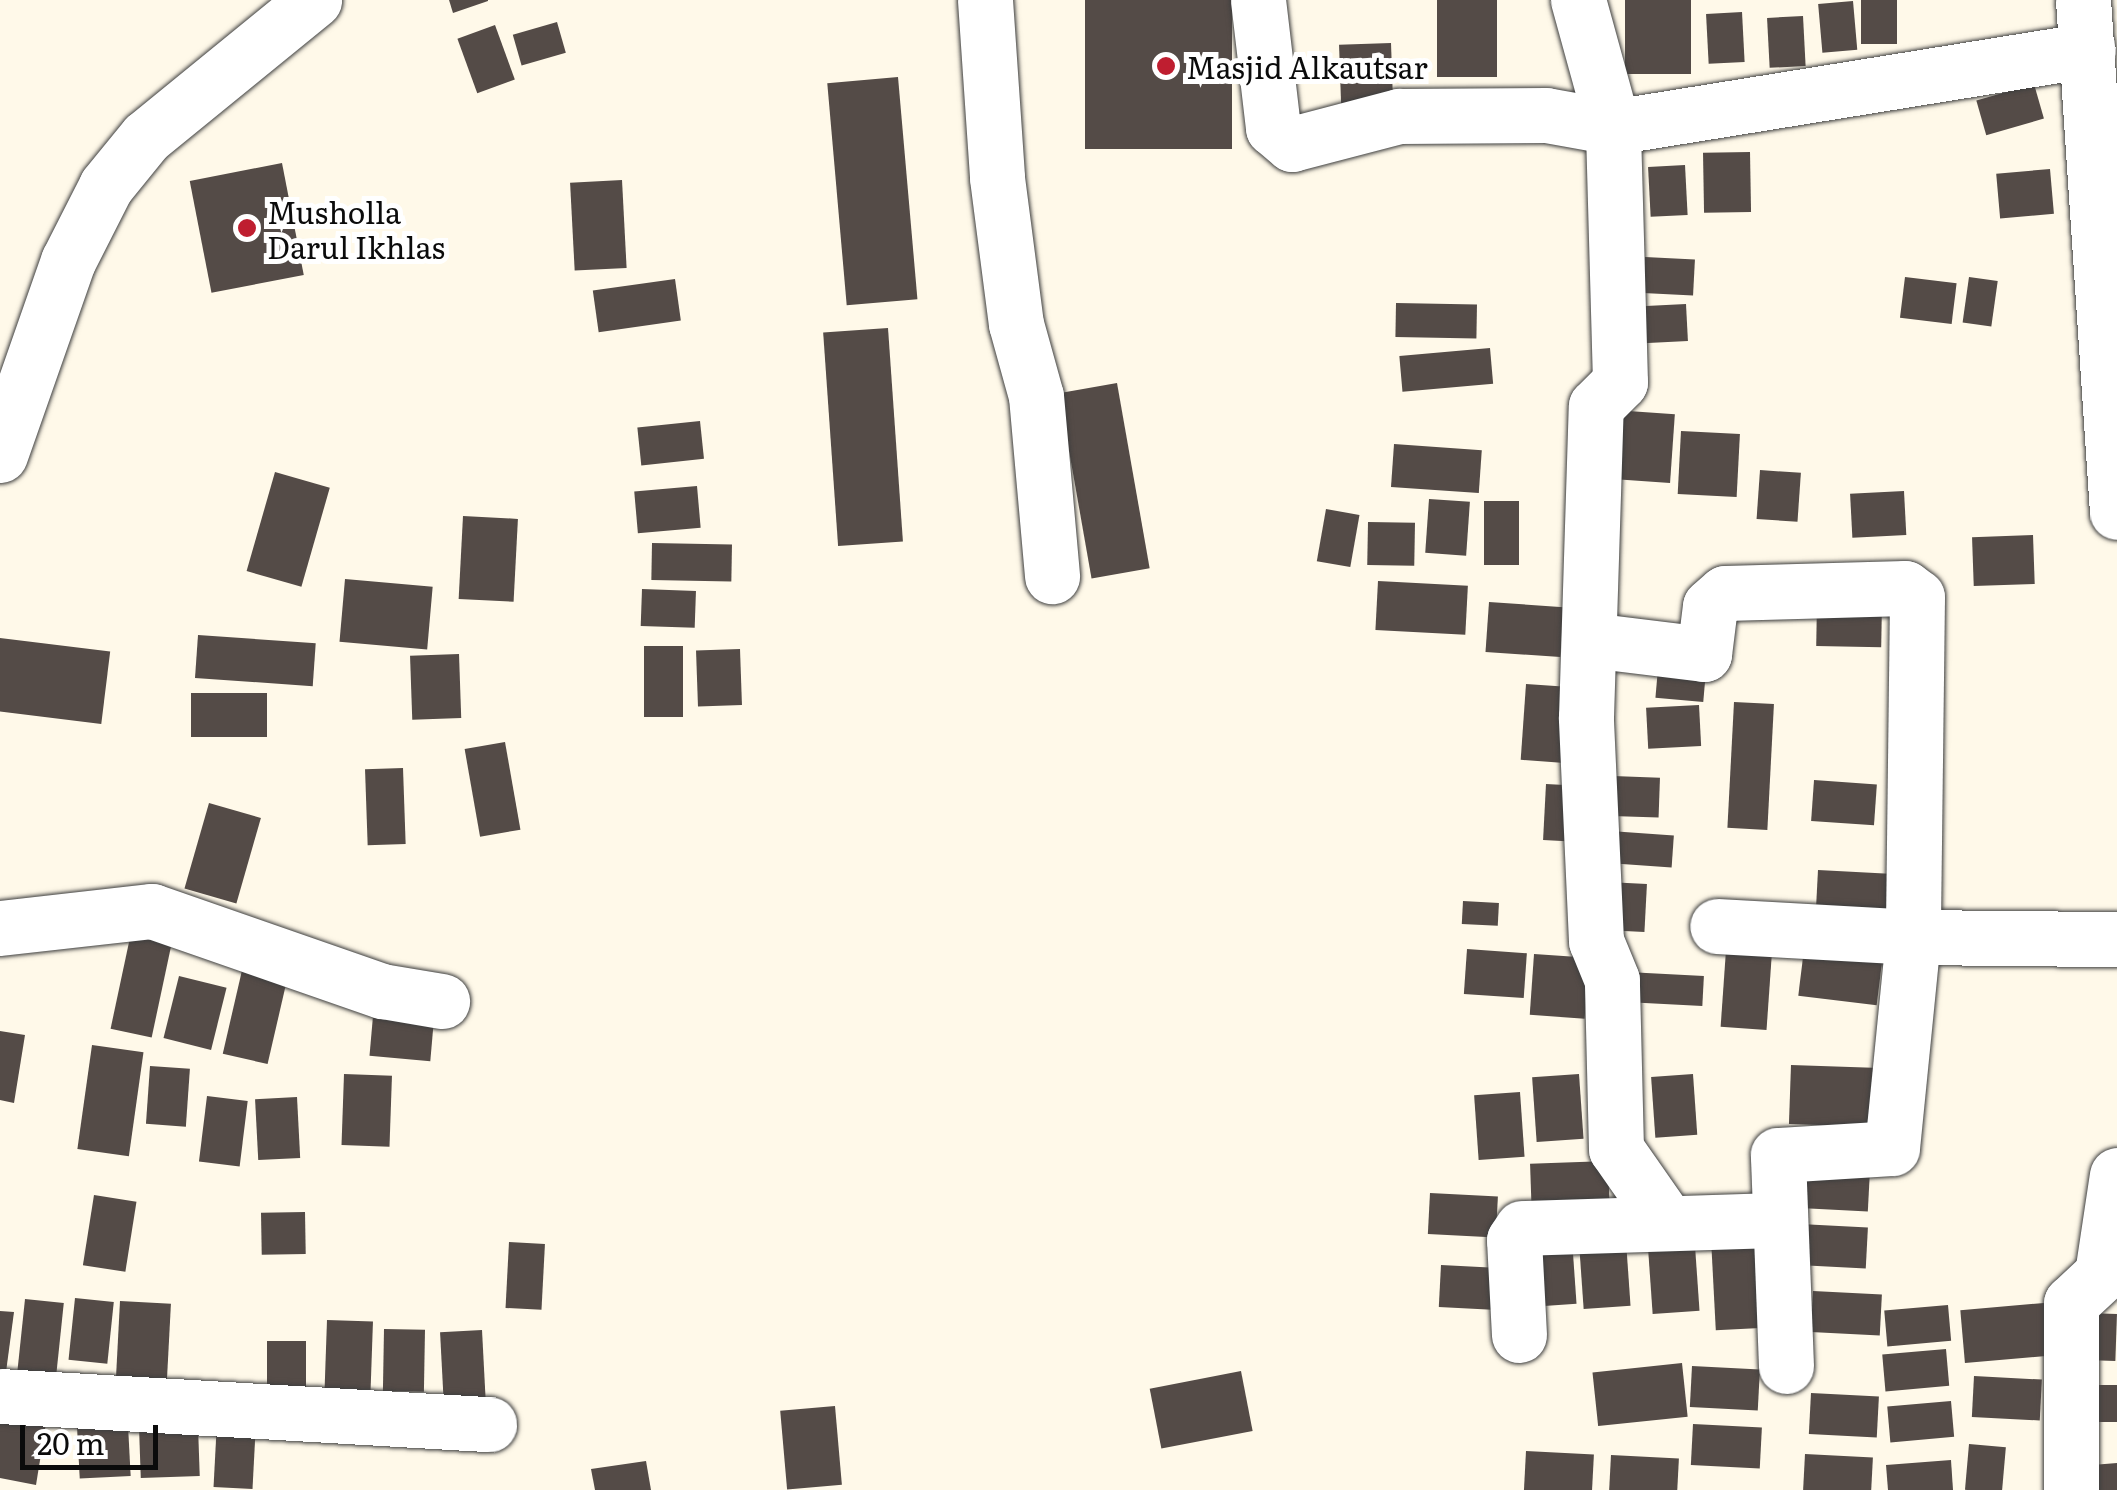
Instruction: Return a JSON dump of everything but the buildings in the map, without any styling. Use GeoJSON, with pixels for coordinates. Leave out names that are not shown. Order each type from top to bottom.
{"type":"FeatureCollection","features":[{"type":"Feature","properties":{"kind":"street"},"geometry":{"type":"LineString","coordinates":[[0,455],[68,261],[106,186],[146,136],[314,0]]}},
{"type":"Feature","properties":{"kind":"street"},"geometry":{"type":"LineString","coordinates":[[985,0],[997,178],[1036,396],[1052,576]]}},
{"type":"Feature","properties":{"kind":"street"},"geometry":{"type":"LineString","coordinates":[[1258,0],[1282,143],[1398,116],[1546,116],[1613,127],[1972,70],[2085,25],[2112,288],[2117,512]]}},
{"type":"Feature","properties":{"kind":"street"},"geometry":{"type":"LineString","coordinates":[[1578,0],[1613,127],[1620,382],[1596,406],[1590,640],[1596,941],[1614,994],[1616,1149],[1666,1222]]}},
{"type":"Feature","properties":{"kind":"street"},"geometry":{"type":"LineString","coordinates":[[1590,640],[1704,654],[1720,595],[1911,591],[1920,604],[1925,937],[1894,1144],[1782,1151],[1779,1220],[1786,1366]]}},
{"type":"Feature","properties":{"kind":"street"},"geometry":{"type":"LineString","coordinates":[[0,928],[152,911],[382,991],[442,1001]]}},
{"type":"Feature","properties":{"kind":"street"},"geometry":{"type":"LineString","coordinates":[[1717,926],[1925,937],[2117,939]]}},
{"type":"Feature","properties":{"kind":"street"},"geometry":{"type":"LineString","coordinates":[[2072,1490],[2071,1304],[2100,1278],[2117,1175]]}},
{"type":"Feature","properties":{"kind":"street"},"geometry":{"type":"LineString","coordinates":[[1518,1335],[1516,1233],[1666,1222],[1779,1220]]}},
{"type":"Feature","properties":{"kind":"street"},"geometry":{"type":"LineString","coordinates":[[0,1396],[489,1424]]}},
{"type":"Feature","properties":{"kind":"place","name":"Masjid Alkautsar"},"geometry":{"type":"Point","coordinates":[1166,66]}},
{"type":"Feature","properties":{"kind":"place","name":"Musholla Darul Ikhlas"},"geometry":{"type":"Point","coordinates":[247,228]}}]}
